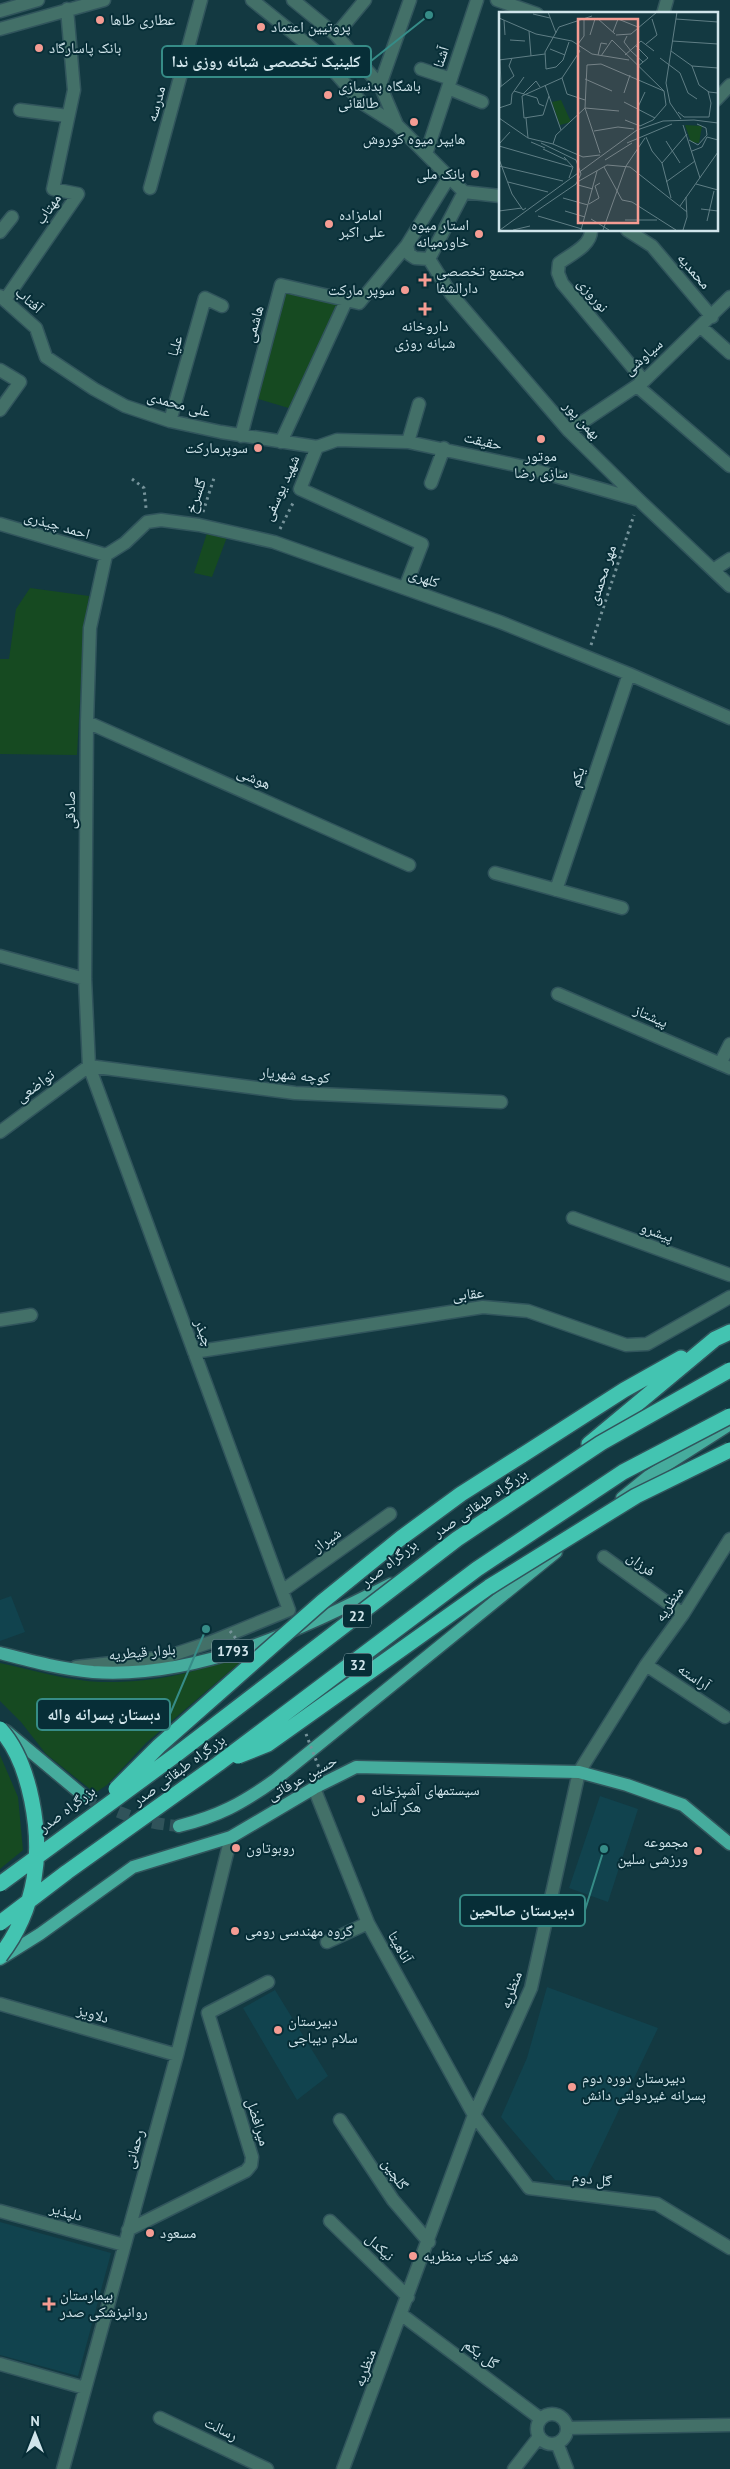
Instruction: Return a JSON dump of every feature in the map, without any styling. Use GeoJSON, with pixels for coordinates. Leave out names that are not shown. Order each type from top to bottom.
{"type":"FeatureCollection","features":[{"type":"Feature","properties":{"kind":"highway","name":"بزرگراه صدر"},"geometry":{"type":"LineString","coordinates":[[0,1883],[393,1583],[454,1534],[597,1438],[715,1339],[730,1332]]}},
{"type":"Feature","properties":{"kind":"highway"},"geometry":{"type":"LineString","coordinates":[[86,1820],[159,1746],[322,1602],[401,1538],[453,1499],[624,1390],[715,1339]]}},
{"type":"Feature","properties":{"kind":"highway","name":"بزرگراه طبقاتی صدر"},"geometry":{"type":"LineString","coordinates":[[0,1883],[184,1748],[457,1539],[601,1443],[730,1370]]}},
{"type":"Feature","properties":{"kind":"highway","name":"بزرگراه طبقاتی صدر"},"geometry":{"type":"LineString","coordinates":[[0,1924],[67,1872],[218,1764],[477,1569],[623,1472],[730,1416]]}},
{"type":"Feature","properties":{"kind":"highway","name":"32"},"geometry":{"type":"LineString","coordinates":[[0,1932],[58,1886],[221,1768],[480,1573],[626,1476],[730,1423]]}},
{"type":"Feature","properties":{"kind":"highway"},"geometry":{"type":"LineString","coordinates":[[218,1764],[268,1744],[489,1587],[636,1496],[730,1450]]}},
{"type":"Feature","properties":{"kind":"highway"},"geometry":{"type":"LineString","coordinates":[[0,1727],[16,1754],[27,1780],[36,1838],[34,1879],[27,1906],[10,1943],[0,1958]]}},
{"type":"Feature","properties":{"kind":"main road"},"geometry":{"type":"LineString","coordinates":[[179,1826],[210,1818],[241,1804],[275,1780],[649,1476],[730,1423]]}},
{"type":"Feature","properties":{"kind":"main road","name":"بلوار قیطریه"},"geometry":{"type":"LineString","coordinates":[[0,1653],[62,1668],[94,1672],[139,1672],[179,1666],[254,1645],[318,1621],[393,1583]]}},
{"type":"Feature","properties":{"kind":"main road"},"geometry":{"type":"LineString","coordinates":[[0,1727],[85,1797]]}},
{"type":"Feature","properties":{"kind":"main road","name":"حسین عرفاتی"},"geometry":{"type":"LineString","coordinates":[[0,1958],[40,1934],[133,1867],[231,1838],[314,1788],[356,1767],[579,1772],[627,1785],[683,1805],[730,1844]]}},
{"type":"Feature","properties":{"kind":"street"},"geometry":{"type":"LineString","coordinates":[[0,11],[38,0]]}},
{"type":"Feature","properties":{"kind":"street"},"geometry":{"type":"LineString","coordinates":[[0,29],[104,0]]}},
{"type":"Feature","properties":{"kind":"street","name":"مدرسه"},"geometry":{"type":"LineString","coordinates":[[150,188],[201,0]]}},
{"type":"Feature","properties":{"kind":"street"},"geometry":{"type":"LineString","coordinates":[[252,0],[318,53],[362,102],[397,125],[464,192],[499,196]]}},
{"type":"Feature","properties":{"kind":"street"},"geometry":{"type":"LineString","coordinates":[[293,0],[336,35],[380,85],[397,125]]}},
{"type":"Feature","properties":{"kind":"street"},"geometry":{"type":"LineString","coordinates":[[336,35],[366,0]]}},
{"type":"Feature","properties":{"kind":"street"},"geometry":{"type":"LineString","coordinates":[[380,85],[410,0]]}},
{"type":"Feature","properties":{"kind":"street","name":"آشنا"},"geometry":{"type":"LineString","coordinates":[[426,154],[477,0]]}},
{"type":"Feature","properties":{"kind":"street"},"geometry":{"type":"LineString","coordinates":[[497,0],[530,12]]}},
{"type":"Feature","properties":{"kind":"street","name":"مهتاب"},"geometry":{"type":"LineString","coordinates":[[2,298],[78,194],[53,189],[74,90],[67,9]]}},
{"type":"Feature","properties":{"kind":"street"},"geometry":{"type":"LineString","coordinates":[[421,69],[482,102]]}},
{"type":"Feature","properties":{"kind":"street"},"geometry":{"type":"LineString","coordinates":[[718,96],[725,84]]}},
{"type":"Feature","properties":{"kind":"street"},"geometry":{"type":"LineString","coordinates":[[20,110],[68,116]]}},
{"type":"Feature","properties":{"kind":"street"},"geometry":{"type":"LineString","coordinates":[[281,442],[346,301],[359,302],[408,245],[449,176]]}},
{"type":"Feature","properties":{"kind":"street"},"geometry":{"type":"LineString","coordinates":[[408,245],[409,254],[415,258],[429,259],[464,192]]}},
{"type":"Feature","properties":{"kind":"street"},"geometry":{"type":"LineString","coordinates":[[0,232],[12,217]]}},
{"type":"Feature","properties":{"kind":"street","name":"نوروزی"},"geometry":{"type":"LineString","coordinates":[[591,231],[592,234],[586,244],[559,263],[558,273],[562,283],[640,383],[730,466]]}},
{"type":"Feature","properties":{"kind":"street","name":"محمدیه"},"geometry":{"type":"LineString","coordinates":[[629,231],[652,246],[712,317]]}},
{"type":"Feature","properties":{"kind":"street","name":"بهمن پور"},"geometry":{"type":"LineString","coordinates":[[429,259],[451,294],[569,431],[730,586]]}},
{"type":"Feature","properties":{"kind":"street","name":"هاشمی"},"geometry":{"type":"LineString","coordinates":[[241,436],[281,285],[346,301]]}},
{"type":"Feature","properties":{"kind":"street","name":"سیاوشی"},"geometry":{"type":"LineString","coordinates":[[569,431],[640,383],[712,317],[730,297]]}},
{"type":"Feature","properties":{"kind":"street","name":"آفتاب"},"geometry":{"type":"LineString","coordinates":[[2,298],[36,328],[46,357]]}},
{"type":"Feature","properties":{"kind":"street","name":"علیا"},"geometry":{"type":"LineString","coordinates":[[170,421],[205,298],[222,306]]}},
{"type":"Feature","properties":{"kind":"street"},"geometry":{"type":"LineString","coordinates":[[701,327],[730,353]]}},
{"type":"Feature","properties":{"kind":"street","name":"علی محمدی"},"geometry":{"type":"LineString","coordinates":[[46,357],[94,390],[125,406],[170,421],[241,436],[317,447]]}},
{"type":"Feature","properties":{"kind":"street"},"geometry":{"type":"LineString","coordinates":[[0,370],[20,382],[0,410]]}},
{"type":"Feature","properties":{"kind":"street"},"geometry":{"type":"LineString","coordinates":[[408,442],[419,404]]}},
{"type":"Feature","properties":{"kind":"street","name":"حقیقت"},"geometry":{"type":"LineString","coordinates":[[317,447],[337,440],[408,442],[444,448],[520,466],[639,500]]}},
{"type":"Feature","properties":{"kind":"street","name":"شهید یوسفی"},"geometry":{"type":"LineString","coordinates":[[300,489],[317,447]]}},
{"type":"Feature","properties":{"kind":"street"},"geometry":{"type":"LineString","coordinates":[[431,484],[444,448]]}},
{"type":"Feature","properties":{"kind":"street"},"geometry":{"type":"LineString","coordinates":[[300,489],[422,544],[405,588]]}},
{"type":"Feature","properties":{"kind":"street","name":"کلهری"},"geometry":{"type":"LineString","coordinates":[[147,522],[160,520],[198,525],[274,542],[405,588],[586,657],[730,718]]}},
{"type":"Feature","properties":{"kind":"street"},"geometry":{"type":"LineString","coordinates":[[106,555],[125,543],[147,522]]}},
{"type":"Feature","properties":{"kind":"street","name":"احمد چیذری"},"geometry":{"type":"LineString","coordinates":[[0,524],[106,555]]}},
{"type":"Feature","properties":{"kind":"street","name":"صادقی"},"geometry":{"type":"LineString","coordinates":[[89,1066],[85,979],[87,722],[90,628],[106,555]]}},
{"type":"Feature","properties":{"kind":"street"},"geometry":{"type":"LineString","coordinates":[[713,570],[730,560]]}},
{"type":"Feature","properties":{"kind":"street","name":"یکم"},"geometry":{"type":"LineString","coordinates":[[556,890],[629,674]]}},
{"type":"Feature","properties":{"kind":"street","name":"هوشی"},"geometry":{"type":"LineString","coordinates":[[87,722],[409,865]]}},
{"type":"Feature","properties":{"kind":"street"},"geometry":{"type":"LineString","coordinates":[[494,873],[622,908]]}},
{"type":"Feature","properties":{"kind":"street"},"geometry":{"type":"LineString","coordinates":[[0,956],[85,979]]}},
{"type":"Feature","properties":{"kind":"street","name":"پیشتاز"},"geometry":{"type":"LineString","coordinates":[[558,994],[725,1066]]}},
{"type":"Feature","properties":{"kind":"street"},"geometry":{"type":"LineString","coordinates":[[725,1066],[730,1044]]}},
{"type":"Feature","properties":{"kind":"street","name":"کوچه شهریار"},"geometry":{"type":"LineString","coordinates":[[89,1066],[295,1093],[500,1102]]}},
{"type":"Feature","properties":{"kind":"street","name":"تواضعی"},"geometry":{"type":"LineString","coordinates":[[0,1132],[89,1066]]}},
{"type":"Feature","properties":{"kind":"street","name":"چیذر"},"geometry":{"type":"LineString","coordinates":[[62,1668],[166,1656],[211,1642],[289,1610],[89,1066]]}},
{"type":"Feature","properties":{"kind":"street","name":"پیشرو"},"geometry":{"type":"LineString","coordinates":[[573,1218],[730,1275]]}},
{"type":"Feature","properties":{"kind":"street","name":"عقابی"},"geometry":{"type":"LineString","coordinates":[[194,1352],[483,1307],[528,1311],[626,1345],[647,1344],[730,1297]]}},
{"type":"Feature","properties":{"kind":"street"},"geometry":{"type":"LineString","coordinates":[[0,1320],[31,1315]]}},
{"type":"Feature","properties":{"kind":"street","name":"شیراز"},"geometry":{"type":"LineString","coordinates":[[282,1591],[390,1514]]}},
{"type":"Feature","properties":{"kind":"street","name":"منظریه"},"geometry":{"type":"LineString","coordinates":[[343,2469],[402,2315],[474,2115],[531,1988],[579,1772],[646,1665],[683,1614],[730,1540]]}},
{"type":"Feature","properties":{"kind":"street","name":"فرزان"},"geometry":{"type":"LineString","coordinates":[[604,1557],[683,1614]]}},
{"type":"Feature","properties":{"kind":"street","name":"آراسته"},"geometry":{"type":"LineString","coordinates":[[646,1665],[725,1717]]}},
{"type":"Feature","properties":{"kind":"street","name":"آناهیتا"},"geometry":{"type":"LineString","coordinates":[[314,1788],[368,1923],[474,2115]]}},
{"type":"Feature","properties":{"kind":"street","name":"رحمانی"},"geometry":{"type":"LineString","coordinates":[[63,2469],[177,2055],[231,1838]]}},
{"type":"Feature","properties":{"kind":"street"},"geometry":{"type":"LineString","coordinates":[[327,1942],[368,1923]]}},
{"type":"Feature","properties":{"kind":"street","name":"میرافضل"},"geometry":{"type":"LineString","coordinates":[[128,2230],[246,2171],[251,2165],[252,2157],[208,2013],[268,1982]]}},
{"type":"Feature","properties":{"kind":"street","name":"دلاویز"},"geometry":{"type":"LineString","coordinates":[[0,2004],[177,2055]]}},
{"type":"Feature","properties":{"kind":"street","name":"گل دوم"},"geometry":{"type":"LineString","coordinates":[[474,2115],[530,2188],[657,2204],[730,2248]]}},
{"type":"Feature","properties":{"kind":"street","name":"گلچین"},"geometry":{"type":"LineString","coordinates":[[340,2120],[393,2200],[429,2242]]}},
{"type":"Feature","properties":{"kind":"street","name":"دلپذیر"},"geometry":{"type":"LineString","coordinates":[[0,2211],[124,2245]]}},
{"type":"Feature","properties":{"kind":"street","name":"نیکدل"},"geometry":{"type":"LineString","coordinates":[[330,2221],[408,2297]]}},
{"type":"Feature","properties":{"kind":"street","name":"گل یکم"},"geometry":{"type":"LineString","coordinates":[[402,2315],[541,2419]]}},
{"type":"Feature","properties":{"kind":"street"},"geometry":{"type":"LineString","coordinates":[[0,2364],[85,2388]]}},
{"type":"Feature","properties":{"kind":"street"},"geometry":{"type":"LineString","coordinates":[[555,2414],[563,2419],[567,2428],[564,2437],[556,2443],[547,2443],[539,2437],[537,2428],[541,2419],[555,2414]]}},
{"type":"Feature","properties":{"kind":"street","name":"رسالت"},"geometry":{"type":"LineString","coordinates":[[160,2418],[267,2469]]}},
{"type":"Feature","properties":{"kind":"street"},"geometry":{"type":"LineString","coordinates":[[567,2428],[730,2425]]}},
{"type":"Feature","properties":{"kind":"street"},"geometry":{"type":"LineString","coordinates":[[514,2469],[539,2437]]}},
{"type":"Feature","properties":{"kind":"street"},"geometry":{"type":"LineString","coordinates":[[556,2443],[567,2469]]}},
{"type":"Feature","properties":{"kind":"path","name":"گلسرخ"},"geometry":{"type":"LineString","coordinates":[[198,525],[215,475]]}},
{"type":"Feature","properties":{"kind":"path"},"geometry":{"type":"LineString","coordinates":[[132,479],[144,488],[147,522]]}},
{"type":"Feature","properties":{"kind":"path","name":"شهید یوسفی"},"geometry":{"type":"LineString","coordinates":[[274,542],[300,489]]}},
{"type":"Feature","properties":{"kind":"path","name":"مهر محمدی"},"geometry":{"type":"LineString","coordinates":[[586,657],[639,500]]}},
{"type":"Feature","properties":{"kind":"shaded area"},"geometry":{"type":"Polygon","coordinates":[[[11,1596],[25,1632],[0,1641],[0,1600],[11,1596]]]}},
{"type":"Feature","properties":{"kind":"shaded area"},"geometry":{"type":"Polygon","coordinates":[[[600,1796],[638,1809],[608,1902],[569,1888],[600,1796]]]}},
{"type":"Feature","properties":{"kind":"shaded area","name":"دبیرستان دوره دوم پسرانه غیردولتی دانش"},"geometry":{"type":"Polygon","coordinates":[[[547,1987],[658,2028],[585,2181],[555,2180],[501,2117],[527,2058],[547,1987]]]}},
{"type":"Feature","properties":{"kind":"shaded area","name":"دبیرستان سلام دیباجی"},"geometry":{"type":"Polygon","coordinates":[[[275,1990],[328,2076],[297,2100],[243,2008],[275,1990]]]}},
{"type":"Feature","properties":{"kind":"shaded area","name":"بیمارستان روانپزشکی صدر"},"geometry":{"type":"Polygon","coordinates":[[[0,2222],[111,2253],[78,2376],[0,2355],[0,2222]]]}},
{"type":"Feature","properties":{"kind":"green space"},"geometry":{"type":"Polygon","coordinates":[[[283,292],[339,305],[292,409],[255,398],[283,292]]]}},
{"type":"Feature","properties":{"kind":"green space"},"geometry":{"type":"Polygon","coordinates":[[[208,530],[227,537],[212,577],[194,573],[208,530]]]}},
{"type":"Feature","properties":{"kind":"green space"},"geometry":{"type":"Polygon","coordinates":[[[30,588],[89,596],[84,627],[77,755],[0,754],[0,659],[9,659],[16,609],[30,588]]]}},
{"type":"Feature","properties":{"kind":"green space"},"geometry":{"type":"Polygon","coordinates":[[[252,1647],[244,1659],[146,1743],[107,1785],[95,1793],[46,1754],[21,1722],[0,1701],[0,1663],[76,1680],[101,1682],[140,1681],[198,1670],[217,1664],[252,1647]]]}},
{"type":"Feature","properties":{"kind":"green space"},"geometry":{"type":"Polygon","coordinates":[[[0,1755],[18,1797],[23,1850],[0,1869],[0,1755]]]}},
{"type":"Feature","properties":{"kind":"tunnel"},"geometry":{"type":"LineString","coordinates":[[85,1797],[142,1820],[179,1826]]}},
{"type":"Feature","properties":{"kind":"place","name":"کلینیک تخصصی شبانه روزی ندا"},"geometry":{"type":"Point","coordinates":[429,15]}},
{"type":"Feature","properties":{"kind":"place","name":"عطاری طاها"},"geometry":{"type":"Point","coordinates":[100,20]}},
{"type":"Feature","properties":{"kind":"place","name":"پروتیین اعتماد"},"geometry":{"type":"Point","coordinates":[261,27]}},
{"type":"Feature","properties":{"kind":"place","name":"بانک پاسارگاد"},"geometry":{"type":"Point","coordinates":[39,48]}},
{"type":"Feature","properties":{"kind":"place","name":"باشگاه بدنسازی طالقانی"},"geometry":{"type":"Point","coordinates":[328,95]}},
{"type":"Feature","properties":{"kind":"place","name":"هایپر میوه کوروش"},"geometry":{"type":"Point","coordinates":[414,122]}},
{"type":"Feature","properties":{"kind":"place","name":"بانک ملی"},"geometry":{"type":"Point","coordinates":[475,174]}},
{"type":"Feature","properties":{"kind":"place","name":"امامزاده علی اکبر"},"geometry":{"type":"Point","coordinates":[329,224]}},
{"type":"Feature","properties":{"kind":"place","name":"استار میوه خاورمیانه"},"geometry":{"type":"Point","coordinates":[479,234]}},
{"type":"Feature","properties":{"kind":"place","name":"مجتمع تخصصی دارالشفا"},"geometry":{"type":"Point","coordinates":[425,280]}},
{"type":"Feature","properties":{"kind":"place","name":"سوپر مارکت"},"geometry":{"type":"Point","coordinates":[405,290]}},
{"type":"Feature","properties":{"kind":"place","name":"داروخانه شبانه روزی"},"geometry":{"type":"Point","coordinates":[425,309]}},
{"type":"Feature","properties":{"kind":"place","name":"موتور سازی رضا"},"geometry":{"type":"Point","coordinates":[541,439]}},
{"type":"Feature","properties":{"kind":"place","name":"سوپرمارکت"},"geometry":{"type":"Point","coordinates":[258,448]}},
{"type":"Feature","properties":{"kind":"place","name":"دبستان پسرانه واله"},"geometry":{"type":"Point","coordinates":[206,1629]}},
{"type":"Feature","properties":{"kind":"place","name":"سیستمهای آشپزخانه هکر آلمان"},"geometry":{"type":"Point","coordinates":[361,1799]}},
{"type":"Feature","properties":{"kind":"place","name":"روبوتاون"},"geometry":{"type":"Point","coordinates":[236,1848]}},
{"type":"Feature","properties":{"kind":"place","name":"دبیرستان صالحین"},"geometry":{"type":"Point","coordinates":[604,1849]}},
{"type":"Feature","properties":{"kind":"place","name":"مجموعه ورزشی سلین"},"geometry":{"type":"Point","coordinates":[698,1851]}},
{"type":"Feature","properties":{"kind":"place","name":"گروه مهندسی رومی"},"geometry":{"type":"Point","coordinates":[235,1931]}},
{"type":"Feature","properties":{"kind":"place","name":"دبیرستان سلام دیباجی"},"geometry":{"type":"Point","coordinates":[278,2030]}},
{"type":"Feature","properties":{"kind":"place","name":"دبیرستان دوره دوم پسرانه غیردولتی دانش"},"geometry":{"type":"Point","coordinates":[572,2087]}},
{"type":"Feature","properties":{"kind":"place","name":"مسعود"},"geometry":{"type":"Point","coordinates":[150,2233]}},
{"type":"Feature","properties":{"kind":"place","name":"شهر کتاب منظریه"},"geometry":{"type":"Point","coordinates":[413,2256]}},
{"type":"Feature","properties":{"kind":"place","name":"بیمارستان روانپزشکی صدر"},"geometry":{"type":"Point","coordinates":[49,2304]}}]}
